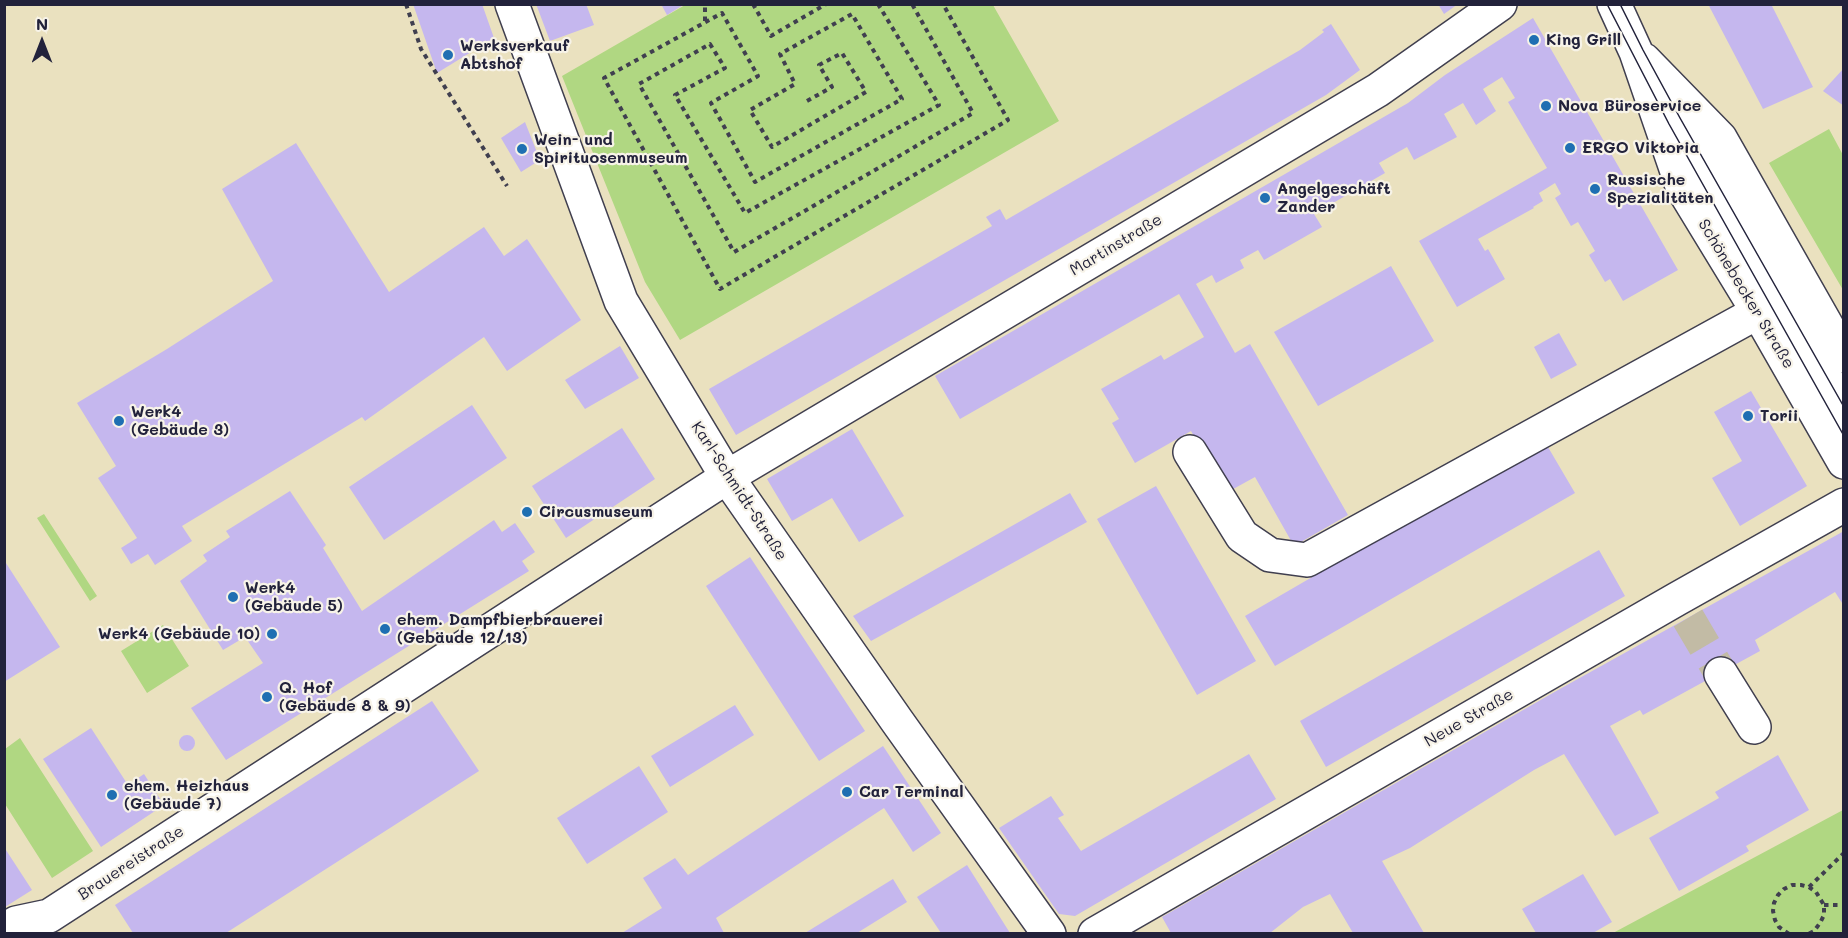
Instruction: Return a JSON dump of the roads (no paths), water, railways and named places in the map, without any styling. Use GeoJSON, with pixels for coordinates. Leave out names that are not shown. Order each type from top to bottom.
{"type":"FeatureCollection","features":[{"type":"Feature","properties":{"kind":"street","name":"Karl-Schmidt-Straße"},"geometry":{"type":"LineString","coordinates":[[512,4],[621,302],[727,477],[897,721],[1049,933]]}},
{"type":"Feature","properties":{"kind":"street","name":"Martinstraße"},"geometry":{"type":"LineString","coordinates":[[727,477],[1378,90],[1500,4]]}},
{"type":"Feature","properties":{"kind":"street","name":"Schönebecker Straße"},"geometry":{"type":"LineString","coordinates":[[1614,4],[1636,52],[1683,189],[1758,312],[1844,462]]}},
{"type":"Feature","properties":{"kind":"street","name":"Schönebecker Straße"},"geometry":{"type":"LineString","coordinates":[[1636,52],[1720,138],[1844,356]]}},
{"type":"Feature","properties":{"kind":"street"},"geometry":{"type":"LineString","coordinates":[[1636,52],[1844,410]]}},
{"type":"Feature","properties":{"kind":"street"},"geometry":{"type":"LineString","coordinates":[[1190,452],[1242,536],[1270,555],[1307,560],[1758,312]]}},
{"type":"Feature","properties":{"kind":"street","name":"Brauereistraße"},"geometry":{"type":"LineString","coordinates":[[55,925],[727,477]]}},
{"type":"Feature","properties":{"kind":"street","name":"Neue Straße"},"geometry":{"type":"LineString","coordinates":[[1095,933],[1682,609],[1844,505]]}},
{"type":"Feature","properties":{"kind":"street"},"geometry":{"type":"LineString","coordinates":[[1721,674],[1754,727]]}},
{"type":"Feature","properties":{"kind":"street"},"geometry":{"type":"LineString","coordinates":[[4,930],[16,923],[55,925]]}},
{"type":"Feature","properties":{"kind":"tunnel"},"geometry":{"type":"LineString","coordinates":[[1688,618],[1721,674]]}},
{"type":"Feature","properties":{"kind":"tram line"},"geometry":{"type":"LineString","coordinates":[[1607,4],[1669,124],[1844,436]]}},
{"type":"Feature","properties":{"kind":"tram line"},"geometry":{"type":"LineString","coordinates":[[1620,4],[1680,118],[1844,407]]}},
{"type":"Feature","properties":{"kind":"place","name":"King Grill"},"geometry":{"type":"Point","coordinates":[1534,40]}},
{"type":"Feature","properties":{"kind":"place","name":"Werksverkauf Abtshof"},"geometry":{"type":"Point","coordinates":[448,55]}},
{"type":"Feature","properties":{"kind":"place","name":"Nova Büroservice"},"geometry":{"type":"Point","coordinates":[1546,106]}},
{"type":"Feature","properties":{"kind":"place","name":"ERGO Viktoria"},"geometry":{"type":"Point","coordinates":[1570,148]}},
{"type":"Feature","properties":{"kind":"place","name":"Wein- und Spirituosenmuseum"},"geometry":{"type":"Point","coordinates":[522,149]}},
{"type":"Feature","properties":{"kind":"place","name":"Russische Spezialitäten"},"geometry":{"type":"Point","coordinates":[1595,189]}},
{"type":"Feature","properties":{"kind":"place","name":"Angelgeschäft Zander"},"geometry":{"type":"Point","coordinates":[1265,198]}},
{"type":"Feature","properties":{"kind":"place","name":"Torii"},"geometry":{"type":"Point","coordinates":[1748,416]}},
{"type":"Feature","properties":{"kind":"place","name":"Werk4 (Gebäude 3)"},"geometry":{"type":"Point","coordinates":[119,421]}},
{"type":"Feature","properties":{"kind":"place","name":"Circusmuseum"},"geometry":{"type":"Point","coordinates":[527,512]}},
{"type":"Feature","properties":{"kind":"place","name":"Werk4 (Gebäude 5)"},"geometry":{"type":"Point","coordinates":[233,597]}},
{"type":"Feature","properties":{"kind":"place","name":"ehem. Dampfbierbrauerei (Gebäude 12/13)"},"geometry":{"type":"Point","coordinates":[385,629]}},
{"type":"Feature","properties":{"kind":"place","name":"Werk4 (Gebäude 10)"},"geometry":{"type":"Point","coordinates":[272,634]}},
{"type":"Feature","properties":{"kind":"place","name":"Q. Hof (Gebäude 8 & 9)"},"geometry":{"type":"Point","coordinates":[267,697]}},
{"type":"Feature","properties":{"kind":"place","name":"Car Terminal"},"geometry":{"type":"Point","coordinates":[847,792]}},
{"type":"Feature","properties":{"kind":"place","name":"ehem. Heizhaus (Gebäude 7)"},"geometry":{"type":"Point","coordinates":[112,795]}}]}
